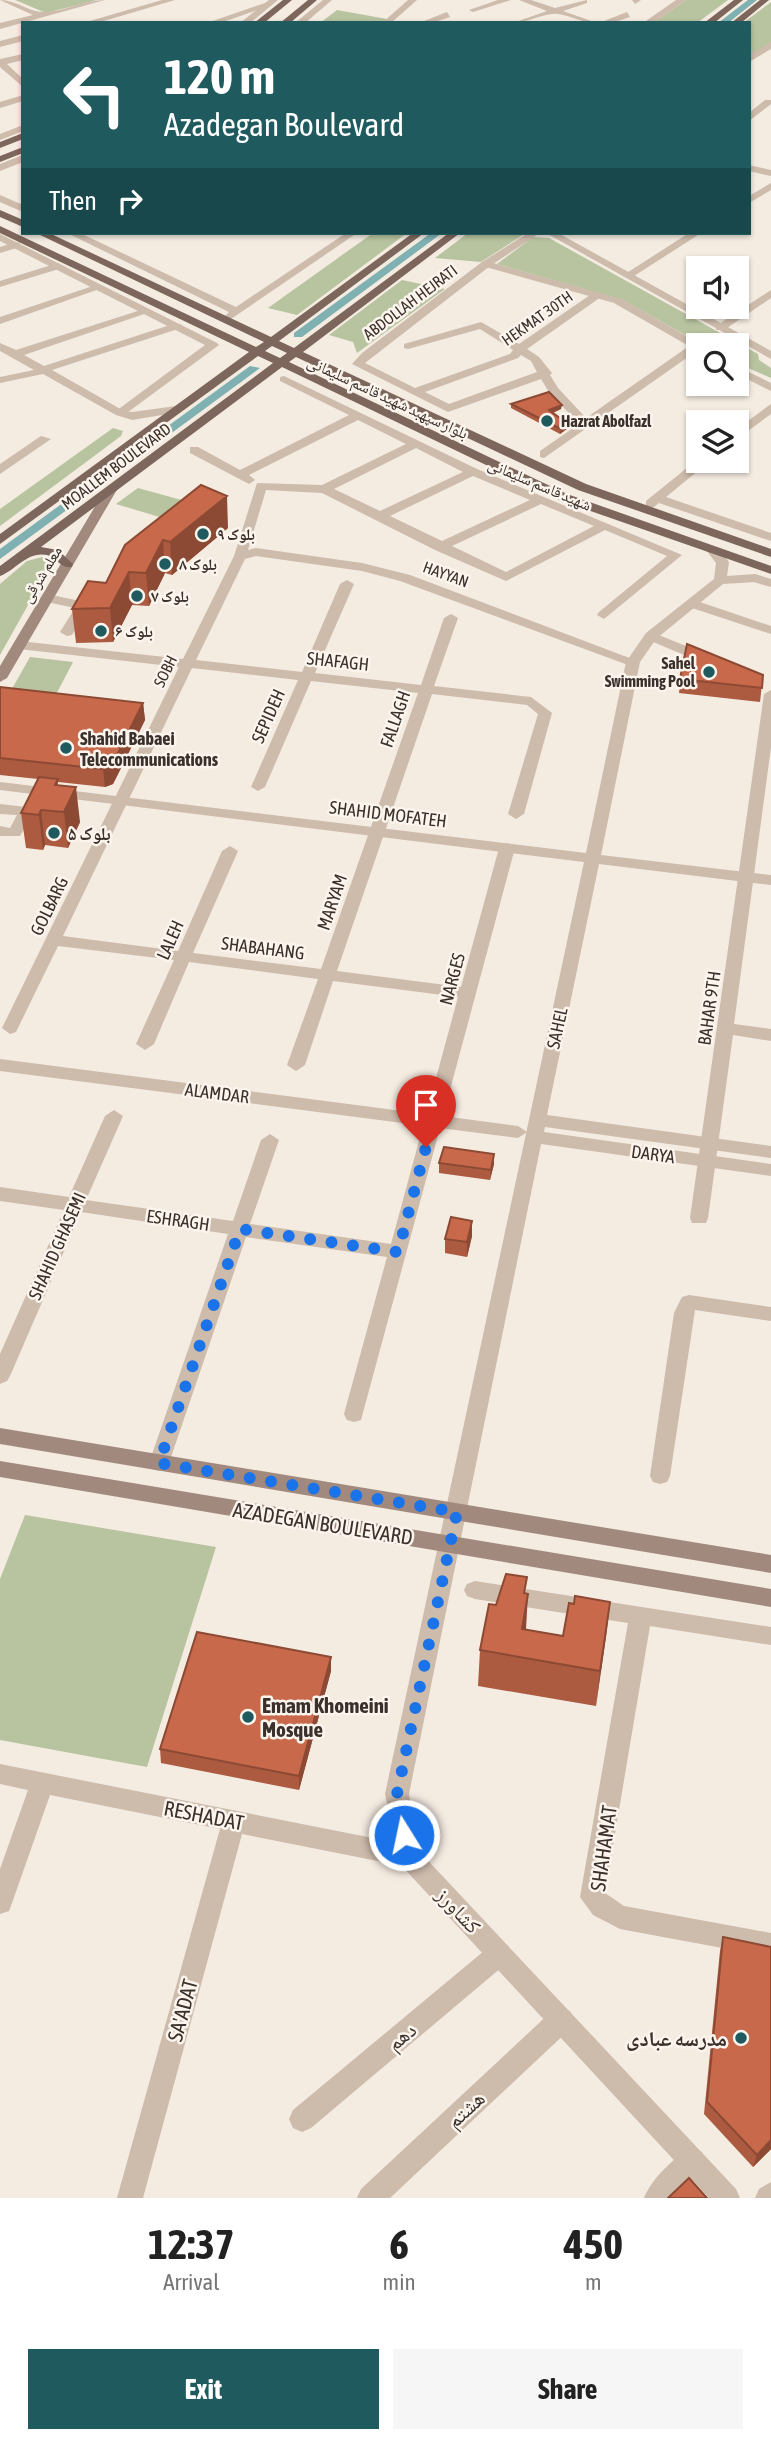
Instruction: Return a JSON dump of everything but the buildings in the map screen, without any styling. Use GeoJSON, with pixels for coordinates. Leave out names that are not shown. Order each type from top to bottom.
{"type":"FeatureCollection","features":[{"type":"Feature","properties":{"kind":"main road"},"geometry":{"type":"LineString","coordinates":[[252,21],[288,0]]}},
{"type":"Feature","properties":{"kind":"main road"},"geometry":{"type":"LineString","coordinates":[[287,21],[313,0]]}},
{"type":"Feature","properties":{"kind":"main road"},"geometry":{"type":"LineString","coordinates":[[711,21],[739,0]]}},
{"type":"Feature","properties":{"kind":"main road"},"geometry":{"type":"LineString","coordinates":[[738,21],[765,0]]}},
{"type":"Feature","properties":{"kind":"main road"},"geometry":{"type":"LineString","coordinates":[[0,145],[21,137]]}},
{"type":"Feature","properties":{"kind":"main road"},"geometry":{"type":"LineString","coordinates":[[0,159],[21,151]]}},
{"type":"Feature","properties":{"kind":"main road"},"geometry":{"type":"LineString","coordinates":[[0,212],[21,211]]}},
{"type":"Feature","properties":{"kind":"main road"},"geometry":{"type":"LineString","coordinates":[[0,212],[21,223]]}},
{"type":"Feature","properties":{"kind":"main road","name":"بلوار سپهبد شهید قاسم سلیمانی"},"geometry":{"type":"LineString","coordinates":[[0,229],[158,312],[215,332],[563,497],[771,570]]}},
{"type":"Feature","properties":{"kind":"main road","name":"بلوار سپهبد شهید قاسم سلیمانی"},"geometry":{"type":"LineString","coordinates":[[45,235],[229,323],[597,492],[771,553]]}},
{"type":"Feature","properties":{"kind":"main road"},"geometry":{"type":"LineString","coordinates":[[229,323],[272,325],[303,318],[416,235]]}},
{"type":"Feature","properties":{"kind":"main road"},"geometry":{"type":"LineString","coordinates":[[286,331],[296,339],[315,337],[452,235]]}},
{"type":"Feature","properties":{"kind":"main road"},"geometry":{"type":"LineString","coordinates":[[162,276],[163,290]]}},
{"type":"Feature","properties":{"kind":"main road","name":"MOALLEM BOULEVARD"},"geometry":{"type":"LineString","coordinates":[[0,540],[303,318]]}},
{"type":"Feature","properties":{"kind":"main road"},"geometry":{"type":"LineString","coordinates":[[215,332],[228,346],[237,367],[259,365],[265,368],[266,374]]}},
{"type":"Feature","properties":{"kind":"main road"},"geometry":{"type":"LineString","coordinates":[[315,337],[317,350],[332,369]]}},
{"type":"Feature","properties":{"kind":"main road","name":"MOALLEM BOULEVARD"},"geometry":{"type":"LineString","coordinates":[[0,572],[315,337]]}},
{"type":"Feature","properties":{"kind":"main road"},"geometry":{"type":"LineString","coordinates":[[251,385],[284,379],[315,380]]}},
{"type":"Feature","properties":{"kind":"main road"},"geometry":{"type":"LineString","coordinates":[[588,474],[597,492]]}},
{"type":"Feature","properties":{"kind":"main road","name":"معلم شرقی"},"geometry":{"type":"LineString","coordinates":[[0,678],[112,488]]}},
{"type":"Feature","properties":{"kind":"main road"},"geometry":{"type":"LineString","coordinates":[[22,555],[50,551],[59,554],[67,564]]}},
{"type":"Feature","properties":{"kind":"main road","name":"AZADEGAN BOULEVARD"},"geometry":{"type":"LineString","coordinates":[[0,1436],[771,1564]]}},
{"type":"Feature","properties":{"kind":"main road","name":"AZADEGAN BOULEVARD"},"geometry":{"type":"LineString","coordinates":[[0,1469],[771,1598]]}},
{"type":"Feature","properties":{"kind":"street"},"geometry":{"type":"LineString","coordinates":[[0,26],[101,0]]}},
{"type":"Feature","properties":{"kind":"street"},"geometry":{"type":"LineString","coordinates":[[94,21],[171,0]]}},
{"type":"Feature","properties":{"kind":"street"},"geometry":{"type":"LineString","coordinates":[[302,21],[328,0]]}},
{"type":"Feature","properties":{"kind":"street"},"geometry":{"type":"LineString","coordinates":[[388,21],[413,0]]}},
{"type":"Feature","properties":{"kind":"street"},"geometry":{"type":"LineString","coordinates":[[472,10],[507,0]]}},
{"type":"Feature","properties":{"kind":"street"},"geometry":{"type":"LineString","coordinates":[[523,0],[587,21]]}},
{"type":"Feature","properties":{"kind":"street"},"geometry":{"type":"LineString","coordinates":[[651,21],[681,0]]}},
{"type":"Feature","properties":{"kind":"street"},"geometry":{"type":"LineString","coordinates":[[523,21],[584,1]]}},
{"type":"Feature","properties":{"kind":"street"},"geometry":{"type":"LineString","coordinates":[[4,2],[55,21]]}},
{"type":"Feature","properties":{"kind":"street"},"geometry":{"type":"LineString","coordinates":[[251,21],[270,2]]}},
{"type":"Feature","properties":{"kind":"street"},"geometry":{"type":"LineString","coordinates":[[217,21],[270,2]]}},
{"type":"Feature","properties":{"kind":"street"},"geometry":{"type":"LineString","coordinates":[[429,21],[447,15]]}},
{"type":"Feature","properties":{"kind":"street"},"geometry":{"type":"LineString","coordinates":[[609,21],[626,15]]}},
{"type":"Feature","properties":{"kind":"street"},"geometry":{"type":"LineString","coordinates":[[0,44],[21,39]]}},
{"type":"Feature","properties":{"kind":"street"},"geometry":{"type":"LineString","coordinates":[[751,58],[771,45]]}},
{"type":"Feature","properties":{"kind":"street"},"geometry":{"type":"LineString","coordinates":[[0,63],[21,58]]}},
{"type":"Feature","properties":{"kind":"street"},"geometry":{"type":"LineString","coordinates":[[0,63],[21,80]]}},
{"type":"Feature","properties":{"kind":"street"},"geometry":{"type":"LineString","coordinates":[[0,104],[21,99]]}},
{"type":"Feature","properties":{"kind":"street"},"geometry":{"type":"LineString","coordinates":[[751,116],[766,101]]}},
{"type":"Feature","properties":{"kind":"street"},"geometry":{"type":"LineString","coordinates":[[0,137],[21,129]]}},
{"type":"Feature","properties":{"kind":"street"},"geometry":{"type":"LineString","coordinates":[[0,168],[21,159]]}},
{"type":"Feature","properties":{"kind":"street"},"geometry":{"type":"LineString","coordinates":[[751,199],[771,186]]}},
{"type":"Feature","properties":{"kind":"street"},"geometry":{"type":"LineString","coordinates":[[0,198],[21,210]]}},
{"type":"Feature","properties":{"kind":"street"},"geometry":{"type":"LineString","coordinates":[[76,235],[237,312]]}},
{"type":"Feature","properties":{"kind":"street"},"geometry":{"type":"LineString","coordinates":[[229,323],[237,312],[349,235]]}},
{"type":"Feature","properties":{"kind":"street","name":"ABDOLLAH HEJRATI"},"geometry":{"type":"LineString","coordinates":[[414,392],[365,370],[358,364],[360,359],[486,264],[532,235]]}},
{"type":"Feature","properties":{"kind":"street"},"geometry":{"type":"LineString","coordinates":[[555,235],[771,356]]}},
{"type":"Feature","properties":{"kind":"street"},"geometry":{"type":"LineString","coordinates":[[627,276],[693,235]]}},
{"type":"Feature","properties":{"kind":"street"},"geometry":{"type":"LineString","coordinates":[[0,237],[100,287],[158,312],[177,326],[213,345],[126,415]]}},
{"type":"Feature","properties":{"kind":"street"},"geometry":{"type":"LineString","coordinates":[[0,250],[16,245]]}},
{"type":"Feature","properties":{"kind":"street"},"geometry":{"type":"LineString","coordinates":[[486,264],[618,301],[686,341]]}},
{"type":"Feature","properties":{"kind":"street"},"geometry":{"type":"LineString","coordinates":[[0,284],[58,266]]}},
{"type":"Feature","properties":{"kind":"street"},"geometry":{"type":"LineString","coordinates":[[0,321],[100,287]]}},
{"type":"Feature","properties":{"kind":"street"},"geometry":{"type":"LineString","coordinates":[[720,328],[771,293]]}},
{"type":"Feature","properties":{"kind":"street","name":"HEKMAT 30TH"},"geometry":{"type":"LineString","coordinates":[[414,392],[509,358],[597,295]]}},
{"type":"Feature","properties":{"kind":"street"},"geometry":{"type":"LineString","coordinates":[[15,355],[158,312]]}},
{"type":"Feature","properties":{"kind":"street"},"geometry":{"type":"LineString","coordinates":[[408,346],[481,325],[535,359],[546,373],[553,390],[586,425]]}},
{"type":"Feature","properties":{"kind":"street"},"geometry":{"type":"LineString","coordinates":[[0,380],[43,370],[177,326]]}},
{"type":"Feature","properties":{"kind":"street"},"geometry":{"type":"LineString","coordinates":[[0,346],[126,415],[145,433]]}},
{"type":"Feature","properties":{"kind":"street"},"geometry":{"type":"LineString","coordinates":[[544,454],[686,355]]}},
{"type":"Feature","properties":{"kind":"street"},"geometry":{"type":"LineString","coordinates":[[0,363],[22,375]]}},
{"type":"Feature","properties":{"kind":"street"},"geometry":{"type":"LineString","coordinates":[[414,392],[448,408],[546,373]]}},
{"type":"Feature","properties":{"kind":"street"},"geometry":{"type":"LineString","coordinates":[[749,376],[771,388]]}},
{"type":"Feature","properties":{"kind":"street","name":"شهید قاسم سلیمانی"},"geometry":{"type":"LineString","coordinates":[[284,379],[472,472],[676,555],[604,615]]}},
{"type":"Feature","properties":{"kind":"street"},"geometry":{"type":"LineString","coordinates":[[749,425],[771,408]]}},
{"type":"Feature","properties":{"kind":"street"},"geometry":{"type":"LineString","coordinates":[[126,415],[176,410]]}},
{"type":"Feature","properties":{"kind":"street"},"geometry":{"type":"LineString","coordinates":[[239,475],[357,416]]}},
{"type":"Feature","properties":{"kind":"street"},"geometry":{"type":"LineString","coordinates":[[0,470],[45,439]]}},
{"type":"Feature","properties":{"kind":"street"},"geometry":{"type":"LineString","coordinates":[[324,489],[413,445]]}},
{"type":"Feature","properties":{"kind":"street"},"geometry":{"type":"LineString","coordinates":[[194,450],[261,486],[324,489],[506,577],[602,527]]}},
{"type":"Feature","properties":{"kind":"street"},"geometry":{"type":"LineString","coordinates":[[382,516],[472,472]]}},
{"type":"Feature","properties":{"kind":"street"},"geometry":{"type":"LineString","coordinates":[[643,509],[689,473]]}},
{"type":"Feature","properties":{"kind":"street","name":"SOBH"},"geometry":{"type":"LineString","coordinates":[[122,801],[240,556],[261,486]]}},
{"type":"Feature","properties":{"kind":"street"},"geometry":{"type":"LineString","coordinates":[[657,498],[771,537]]}},
{"type":"Feature","properties":{"kind":"street"},"geometry":{"type":"LineString","coordinates":[[440,547],[538,501]]}},
{"type":"Feature","properties":{"kind":"street"},"geometry":{"type":"LineString","coordinates":[[658,547],[673,536]]}},
{"type":"Feature","properties":{"kind":"street"},"geometry":{"type":"LineString","coordinates":[[712,550],[723,562],[720,580],[755,578],[771,583]]}},
{"type":"Feature","properties":{"kind":"street","name":"HAYYAN"},"geometry":{"type":"LineString","coordinates":[[240,556],[256,552],[362,567],[405,578],[633,662]]}},
{"type":"Feature","properties":{"kind":"street","name":"SAHEL"},"geometry":{"type":"LineString","coordinates":[[450,1544],[530,1130],[633,662],[651,636],[720,580]]}},
{"type":"Feature","properties":{"kind":"street","name":"SEPIDEH"},"geometry":{"type":"LineString","coordinates":[[258,787],[347,584]]}},
{"type":"Feature","properties":{"kind":"street"},"geometry":{"type":"LineString","coordinates":[[67,632],[82,605],[103,588]]}},
{"type":"Feature","properties":{"kind":"street"},"geometry":{"type":"LineString","coordinates":[[47,598],[82,605]]}},
{"type":"Feature","properties":{"kind":"street"},"geometry":{"type":"LineString","coordinates":[[691,604],[771,630]]}},
{"type":"Feature","properties":{"kind":"street","name":"FALLAGH"},"geometry":{"type":"LineString","coordinates":[[377,832],[450,618]]}},
{"type":"Feature","properties":{"kind":"street"},"geometry":{"type":"LineString","coordinates":[[651,636],[723,666]]}},
{"type":"Feature","properties":{"kind":"street","name":"SHAFAGH"},"geometry":{"type":"LineString","coordinates":[[19,646],[531,701],[545,713],[516,814]]}},
{"type":"Feature","properties":{"kind":"street","name":"BAHAR 9TH"},"geometry":{"type":"LineString","coordinates":[[699,1218],[771,694]]}},
{"type":"Feature","properties":{"kind":"street","name":"SHAHID MOFATEH"},"geometry":{"type":"LineString","coordinates":[[0,786],[771,880]]}},
{"type":"Feature","properties":{"kind":"street","name":"GOLBARG"},"geometry":{"type":"LineString","coordinates":[[10,1028],[122,801]]}},
{"type":"Feature","properties":{"kind":"street"},"geometry":{"type":"LineString","coordinates":[[0,809],[26,812],[15,832],[0,831]]}},
{"type":"Feature","properties":{"kind":"street","name":"MARYAM"},"geometry":{"type":"LineString","coordinates":[[296,1065],[377,832]]}},
{"type":"Feature","properties":{"kind":"street","name":"NARGES"},"geometry":{"type":"LineString","coordinates":[[354,1414],[507,848]]}},
{"type":"Feature","properties":{"kind":"street","name":"LALEH"},"geometry":{"type":"LineString","coordinates":[[145,1044],[230,851]]}},
{"type":"Feature","properties":{"kind":"street","name":"SHABAHANG"},"geometry":{"type":"LineString","coordinates":[[54,940],[468,993]]}},
{"type":"Feature","properties":{"kind":"street"},"geometry":{"type":"LineString","coordinates":[[726,1029],[771,1035]]}},
{"type":"Feature","properties":{"kind":"street","name":"ALAMDAR"},"geometry":{"type":"LineString","coordinates":[[0,1065],[433,1121],[530,1130]]}},
{"type":"Feature","properties":{"kind":"street","name":"SHAHID GHASEMI"},"geometry":{"type":"LineString","coordinates":[[0,1376],[114,1116]]}},
{"type":"Feature","properties":{"kind":"street","name":"DARYA"},"geometry":{"type":"LineString","coordinates":[[530,1130],[708,1153],[771,1170]]}},
{"type":"Feature","properties":{"kind":"street"},"geometry":{"type":"LineString","coordinates":[[159,1463],[270,1140]]}},
{"type":"Feature","properties":{"kind":"street","name":"DARYA"},"geometry":{"type":"LineString","coordinates":[[708,1153],[771,1152]]}},
{"type":"Feature","properties":{"kind":"street","name":"ESHRAGH"},"geometry":{"type":"LineString","coordinates":[[0,1194],[398,1252]]}},
{"type":"Feature","properties":{"kind":"street"},"geometry":{"type":"LineString","coordinates":[[660,1476],[684,1312],[689,1302],[771,1314]]}},
{"type":"Feature","properties":{"kind":"street"},"geometry":{"type":"LineString","coordinates":[[408,1856],[397,1794],[450,1544]]}},
{"type":"Feature","properties":{"kind":"street"},"geometry":{"type":"LineString","coordinates":[[475,1590],[771,1636]]}},
{"type":"Feature","properties":{"kind":"street","name":"SHAHAMAT"},"geometry":{"type":"LineString","coordinates":[[641,1614],[592,1897],[602,1907],[620,1917],[771,1945]]}},
{"type":"Feature","properties":{"kind":"street","name":"RESHADAT"},"geometry":{"type":"LineString","coordinates":[[0,1774],[408,1856]]}},
{"type":"Feature","properties":{"kind":"street"},"geometry":{"type":"LineString","coordinates":[[0,1903],[42,1783]]}},
{"type":"Feature","properties":{"kind":"street","name":"SA'ADAT"},"geometry":{"type":"LineString","coordinates":[[130,2198],[234,1821]]}},
{"type":"Feature","properties":{"kind":"street","name":"کشاورز"},"geometry":{"type":"LineString","coordinates":[[408,1856],[727,2198]]}},
{"type":"Feature","properties":{"kind":"street","name":"دهم"},"geometry":{"type":"LineString","coordinates":[[302,2119],[499,1954]]}},
{"type":"Feature","properties":{"kind":"street","name":"هشتم"},"geometry":{"type":"LineString","coordinates":[[370,2198],[561,2020]]}},
{"type":"Feature","properties":{"kind":"street"},"geometry":{"type":"LineString","coordinates":[[657,2198],[693,2161]]}},
{"type":"Feature","properties":{"kind":"green space"},"geometry":{"type":"Polygon","coordinates":[[[15,0],[97,0],[46,13],[15,0]]]}},
{"type":"Feature","properties":{"kind":"green space"},"geometry":{"type":"Polygon","coordinates":[[[686,0],[728,0],[700,21],[656,21],[686,0]]]}},
{"type":"Feature","properties":{"kind":"green space"},"geometry":{"type":"Polygon","coordinates":[[[771,2],[771,43],[751,55],[751,21],[746,21],[771,2]]]}},
{"type":"Feature","properties":{"kind":"green space"},"geometry":{"type":"Polygon","coordinates":[[[337,10],[387,19],[384,21],[323,21],[337,10]]]}},
{"type":"Feature","properties":{"kind":"green space"},"geometry":{"type":"Polygon","coordinates":[[[370,235],[404,235],[297,315],[268,308],[370,235]]]}},
{"type":"Feature","properties":{"kind":"green space"},"geometry":{"type":"Polygon","coordinates":[[[465,235],[523,235],[481,262],[435,258],[465,235]]]}},
{"type":"Feature","properties":{"kind":"green space"},"geometry":{"type":"Polygon","coordinates":[[[533,237],[549,238],[686,314],[686,319],[695,319],[720,333],[686,333],[686,335],[623,300],[497,264],[533,237]]]}},
{"type":"Feature","properties":{"kind":"green space"},"geometry":{"type":"Polygon","coordinates":[[[402,280],[445,289],[357,353],[353,342],[329,335],[402,280]]]}},
{"type":"Feature","properties":{"kind":"green space"},"geometry":{"type":"Polygon","coordinates":[[[749,349],[758,354],[759,360],[771,368],[771,378],[749,368],[749,349]]]}},
{"type":"Feature","properties":{"kind":"green space"},"geometry":{"type":"Polygon","coordinates":[[[113,428],[123,431],[121,436],[0,526],[0,509],[113,428]]]}},
{"type":"Feature","properties":{"kind":"green space"},"geometry":{"type":"Polygon","coordinates":[[[138,488],[185,501],[163,518],[116,504],[138,488]]]}},
{"type":"Feature","properties":{"kind":"green space"},"geometry":{"type":"Polygon","coordinates":[[[46,556],[51,564],[0,655],[0,584],[27,561],[46,556]]]}},
{"type":"Feature","properties":{"kind":"green space"},"geometry":{"type":"Polygon","coordinates":[[[30,657],[73,662],[49,708],[4,703],[30,657]]]}},
{"type":"Feature","properties":{"kind":"green space"},"geometry":{"type":"Polygon","coordinates":[[[25,1515],[216,1547],[147,1767],[0,1740],[0,1579],[25,1515]]]}},
{"type":"Feature","properties":{"kind":"waterway"},"geometry":{"type":"LineString","coordinates":[[725,21],[753,0]]}},
{"type":"Feature","properties":{"kind":"waterway"},"geometry":{"type":"LineString","coordinates":[[298,335],[434,235]]}},
{"type":"Feature","properties":{"kind":"waterway"},"geometry":{"type":"LineString","coordinates":[[0,555],[254,368]]}},
{"type":"Feature","properties":{"kind":"place","name":"Hazrat Abolfazl"},"geometry":{"type":"Point","coordinates":[547,421]}},
{"type":"Feature","properties":{"kind":"place","name":"بلوک ۹"},"geometry":{"type":"Point","coordinates":[203,534]}},
{"type":"Feature","properties":{"kind":"place","name":"بلوک ۸"},"geometry":{"type":"Point","coordinates":[165,564]}},
{"type":"Feature","properties":{"kind":"place","name":"بلوک ۷"},"geometry":{"type":"Point","coordinates":[137,596]}},
{"type":"Feature","properties":{"kind":"place","name":"بلوک ۶"},"geometry":{"type":"Point","coordinates":[101,631]}},
{"type":"Feature","properties":{"kind":"place","name":"Sahel Swimming Pool"},"geometry":{"type":"Point","coordinates":[709,672]}},
{"type":"Feature","properties":{"kind":"place","name":"Shahid Babaei Telecommunications"},"geometry":{"type":"Point","coordinates":[66,748]}},
{"type":"Feature","properties":{"kind":"place","name":"بلوک ۵"},"geometry":{"type":"Point","coordinates":[54,833]}},
{"type":"Feature","properties":{"kind":"place","name":"Emam Khomeini Mosque"},"geometry":{"type":"Point","coordinates":[248,1717]}},
{"type":"Feature","properties":{"kind":"place","name":"مدرسه عبادی"},"geometry":{"type":"Point","coordinates":[741,2038]}},
{"type":"Feature","properties":{"kind":"route"},"geometry":{"type":"LineString","coordinates":[[404,1835],[397,1794],[457,1512],[159,1463],[240,1229],[398,1252],[426,1147]]}}]}
